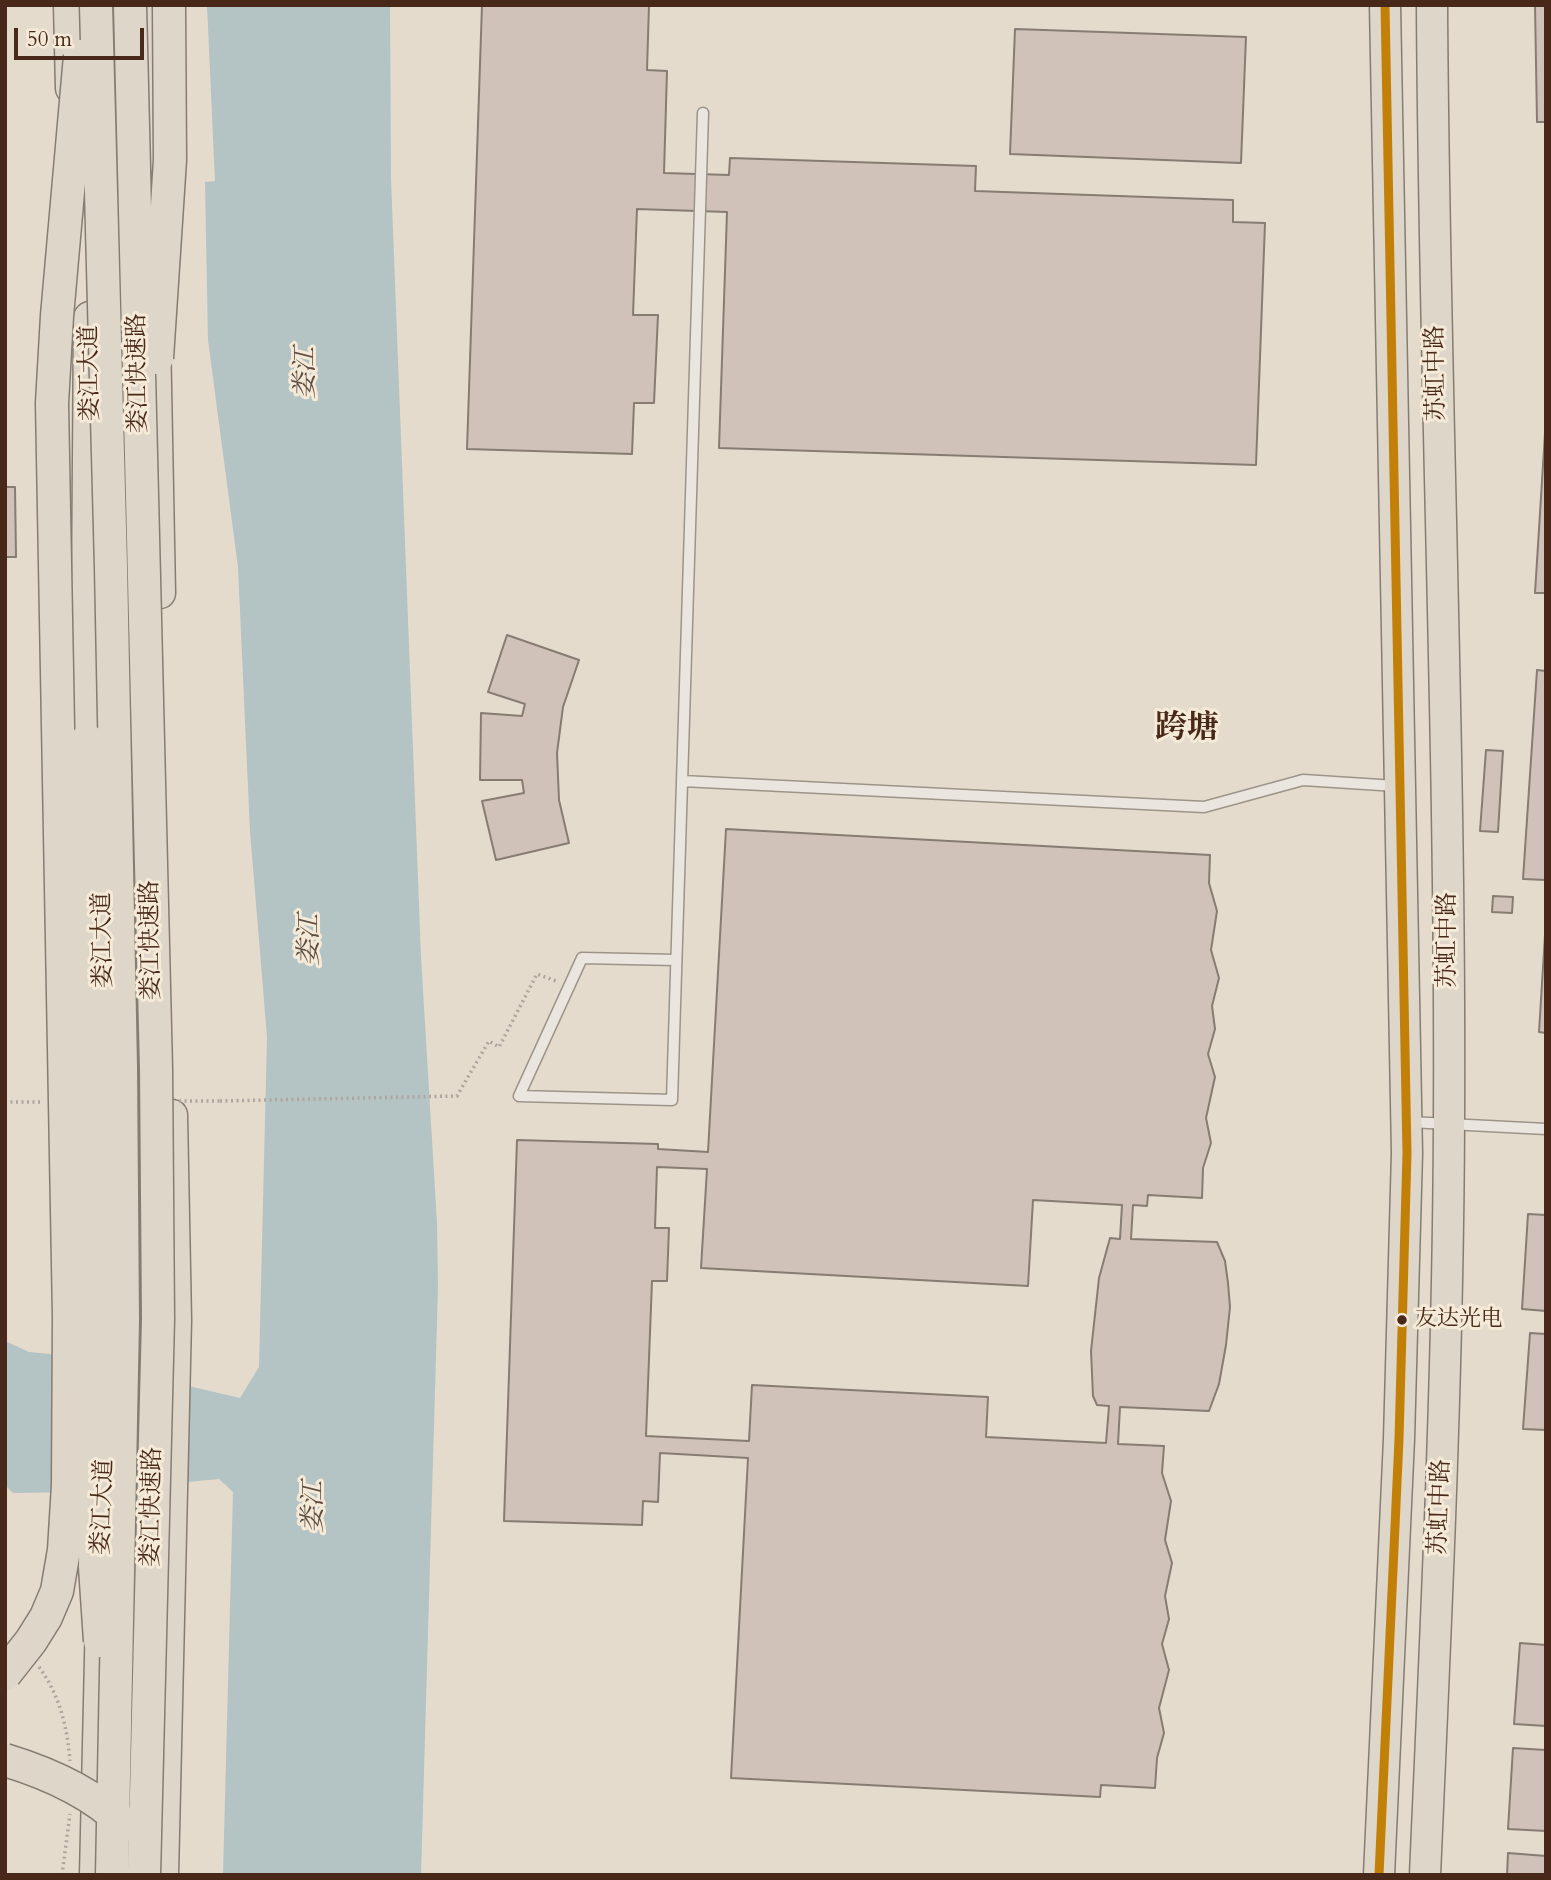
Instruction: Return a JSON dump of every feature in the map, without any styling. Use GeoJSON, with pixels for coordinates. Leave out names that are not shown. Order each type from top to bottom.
{"type":"FeatureCollection","features":[{"type":"Feature","properties":{"kind":"highway"},"geometry":{"type":"LineString","coordinates":[[70,5],[73,148]]}},
{"type":"Feature","properties":{"kind":"highway"},"geometry":{"type":"LineString","coordinates":[[19,1667],[57,1591],[64,1550],[68,1485],[69,1317],[52,403],[83,5]]}},
{"type":"Feature","properties":{"kind":"highway","name":"娄江快速路"},"geometry":{"type":"LineString","coordinates":[[96,5],[121,1068],[123,1320],[112,1875]]}},
{"type":"Feature","properties":{"kind":"highway","name":"娄江快速路"},"geometry":{"type":"LineString","coordinates":[[130,5],[156,1068],[158,1319],[144,1875]]}},
{"type":"Feature","properties":{"kind":"highway"},"geometry":{"type":"LineString","coordinates":[[143,565],[170,160],[169,5]]}},
{"type":"Feature","properties":{"kind":"highway"},"geometry":{"type":"LineString","coordinates":[[90,318],[87,740],[90,1068],[98,1320],[95,1567],[113,1817]]}},
{"type":"Feature","properties":{"kind":"highway"},"geometry":{"type":"LineString","coordinates":[[5,1760],[60,1781],[110,1812],[138,1841],[162,1875]]}},
{"type":"Feature","properties":{"kind":"main road","name":"娄江大道"},"geometry":{"type":"LineString","coordinates":[[83,5],[107,1068],[108,1360],[95,1875]]}},
{"type":"Feature","properties":{"kind":"main road"},"geometry":{"type":"LineString","coordinates":[[148,5],[176,1292],[162,1875]]}},
{"type":"Feature","properties":{"kind":"main road","name":"苏虹中路"},"geometry":{"type":"LineString","coordinates":[[1379,1875],[1399,1439],[1406,1122],[1385,5]]}},
{"type":"Feature","properties":{"kind":"main road","name":"苏虹中路"},"geometry":{"type":"LineString","coordinates":[[1425,1875],[1444,1431],[1449,1124],[1448,780],[1433,162],[1432,5]]}},
{"type":"Feature","properties":{"kind":"lane"},"geometry":{"type":"LineString","coordinates":[[676,960],[582,958],[519,1096],[672,1100],[704,113]]}},
{"type":"Feature","properties":{"kind":"lane"},"geometry":{"type":"LineString","coordinates":[[682,781],[1204,807],[1303,780],[1400,786]]}},
{"type":"Feature","properties":{"kind":"lane"},"geometry":{"type":"LineString","coordinates":[[1406,1122],[1546,1129]]}},
{"type":"Feature","properties":{"kind":"path"},"geometry":{"type":"LineString","coordinates":[[220,1101],[457,1096],[489,1041],[499,1047],[537,974],[569,986]]}},
{"type":"Feature","properties":{"kind":"path"},"geometry":{"type":"LineString","coordinates":[[5,1102],[16,1102]]}},
{"type":"Feature","properties":{"kind":"path"},"geometry":{"type":"LineString","coordinates":[[19,1667],[54,1691],[63,1711],[70,1762]]}},
{"type":"Feature","properties":{"kind":"path"},"geometry":{"type":"LineString","coordinates":[[62,1875],[71,1807]]}},
{"type":"Feature","properties":{"kind":"water","name":"娄江"},"geometry":{"type":"Polygon","coordinates":[[[207,5],[390,5],[391,179],[421,957],[437,1223],[438,1286],[421,1875],[223,1875],[233,1492],[219,1479],[82,1492],[13,1493],[5,1485],[5,1341],[29,1352],[51,1354],[240,1398],[259,1367],[267,1037],[250,831],[238,567],[208,340],[205,182],[215,181],[207,5]]]}},
{"type":"Feature","properties":{"kind":"building"},"geometry":{"type":"Polygon","coordinates":[[[482,5],[649,5],[647,70],[667,71],[664,173],[729,175],[730,158],[976,166],[975,191],[1233,200],[1233,222],[1265,223],[1256,465],[719,448],[727,212],[637,209],[633,315],[658,315],[654,403],[634,403],[632,454],[467,449],[482,5]]]}},
{"type":"Feature","properties":{"kind":"building"},"geometry":{"type":"Polygon","coordinates":[[[1535,5],[1546,5],[1546,122],[1537,122],[1535,5]]]}},
{"type":"Feature","properties":{"kind":"building"},"geometry":{"type":"Polygon","coordinates":[[[1015,29],[1246,37],[1241,163],[1010,154],[1015,29]]]}},
{"type":"Feature","properties":{"kind":"building"},"geometry":{"type":"Polygon","coordinates":[[[1546,417],[1546,593],[1535,593],[1546,417]]]}},
{"type":"Feature","properties":{"kind":"building"},"geometry":{"type":"Polygon","coordinates":[[[5,487],[15,487],[16,557],[5,557],[5,487]]]}},
{"type":"Feature","properties":{"kind":"building"},"geometry":{"type":"Polygon","coordinates":[[[507,635],[579,660],[563,707],[557,753],[559,800],[569,843],[496,860],[482,801],[524,793],[522,780],[480,780],[481,713],[522,716],[525,704],[488,692],[507,635]]]}},
{"type":"Feature","properties":{"kind":"building"},"geometry":{"type":"Polygon","coordinates":[[[1537,670],[1546,671],[1546,880],[1523,879],[1537,670]]]}},
{"type":"Feature","properties":{"kind":"building"},"geometry":{"type":"Polygon","coordinates":[[[1486,750],[1503,751],[1498,832],[1480,831],[1486,750]]]}},
{"type":"Feature","properties":{"kind":"building"},"geometry":{"type":"Polygon","coordinates":[[[726,829],[1210,855],[1209,883],[1217,911],[1211,950],[1219,978],[1212,1006],[1215,1029],[1208,1054],[1215,1077],[1206,1118],[1211,1143],[1203,1168],[1202,1198],[1148,1195],[1147,1206],[1133,1205],[1131,1239],[1217,1242],[1225,1261],[1228,1283],[1230,1307],[1226,1345],[1219,1384],[1209,1411],[1120,1407],[1118,1444],[1164,1446],[1162,1473],[1171,1501],[1165,1540],[1172,1563],[1165,1596],[1169,1619],[1162,1644],[1169,1670],[1159,1708],[1164,1733],[1157,1758],[1155,1788],[1101,1785],[1100,1797],[731,1778],[748,1458],[660,1453],[658,1502],[643,1501],[642,1525],[504,1521],[517,1140],[658,1144],[658,1149],[708,1152],[726,829]],[[657,1167],[655,1228],[669,1228],[667,1281],[652,1281],[646,1436],[749,1441],[752,1385],[988,1397],[986,1437],[1106,1443],[1109,1406],[1097,1405],[1093,1396],[1091,1351],[1099,1278],[1110,1238],[1120,1239],[1122,1205],[1033,1200],[1028,1286],[701,1268],[707,1169],[657,1167]]]}},
{"type":"Feature","properties":{"kind":"building"},"geometry":{"type":"Polygon","coordinates":[[[1493,896],[1513,897],[1512,913],[1492,912],[1493,896]]]}},
{"type":"Feature","properties":{"kind":"building"},"geometry":{"type":"Polygon","coordinates":[[[1546,935],[1546,1033],[1539,1032],[1546,935]]]}},
{"type":"Feature","properties":{"kind":"building"},"geometry":{"type":"Polygon","coordinates":[[[1528,1214],[1546,1215],[1546,1311],[1522,1309],[1528,1214]]]}},
{"type":"Feature","properties":{"kind":"building"},"geometry":{"type":"Polygon","coordinates":[[[1530,1333],[1546,1334],[1546,1430],[1523,1429],[1530,1333]]]}},
{"type":"Feature","properties":{"kind":"building"},"geometry":{"type":"Polygon","coordinates":[[[1520,1643],[1546,1645],[1546,1726],[1514,1724],[1520,1643]]]}},
{"type":"Feature","properties":{"kind":"building"},"geometry":{"type":"Polygon","coordinates":[[[1513,1748],[1546,1750],[1546,1831],[1508,1829],[1513,1748]]]}},
{"type":"Feature","properties":{"kind":"building"},"geometry":{"type":"Polygon","coordinates":[[[1508,1853],[1546,1856],[1546,1875],[1507,1875],[1508,1853]]]}},
{"type":"Feature","properties":{"kind":"transit line"},"geometry":{"type":"LineString","coordinates":[[1379,1875],[1399,1439],[1407,1153],[1385,5]]}},
{"type":"Feature","properties":{"kind":"place","name":"友达光电"},"geometry":{"type":"Point","coordinates":[1402,1320]}},
{"type":"Feature","properties":{"kind":"district","name":"跨塘"},"geometry":{"type":"Point","coordinates":[1187,730]}}]}
